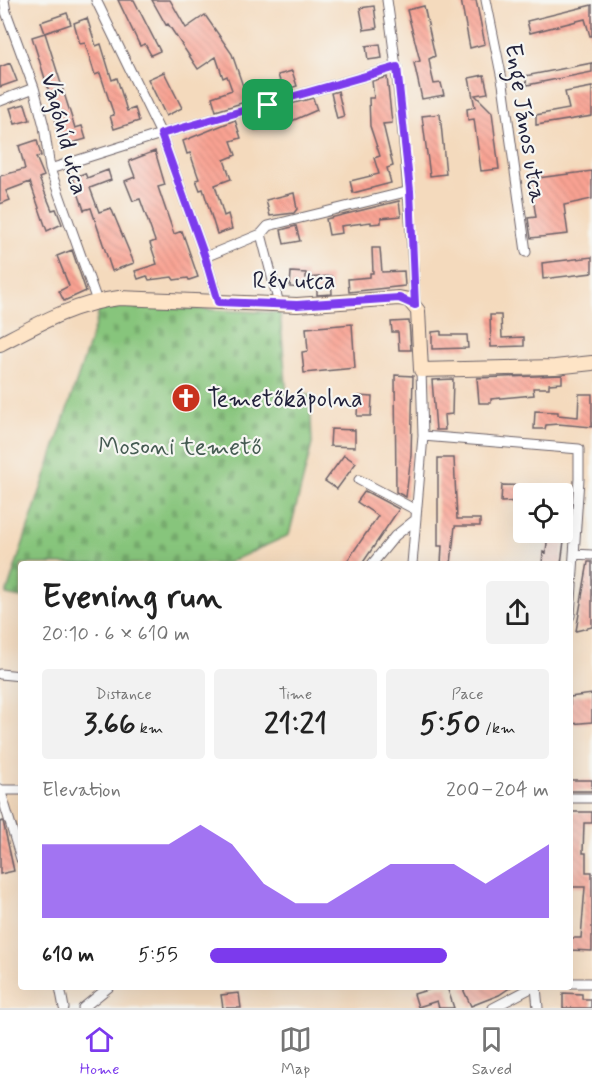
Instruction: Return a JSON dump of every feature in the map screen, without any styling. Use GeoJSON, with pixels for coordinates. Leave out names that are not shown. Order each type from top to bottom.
{"type":"FeatureCollection","features":[{"type":"Feature","properties":{"kind":"main road","name":"Rév utca"},"geometry":{"type":"LineString","coordinates":[[0,344],[78,306],[119,298],[317,305],[399,298],[415,305]]}},
{"type":"Feature","properties":{"kind":"main road"},"geometry":{"type":"LineString","coordinates":[[415,305],[418,311],[421,370],[555,367],[592,363]]}},
{"type":"Feature","properties":{"kind":"street","name":"Vágóhíd utca"},"geometry":{"type":"LineString","coordinates":[[4,0],[3,10],[34,88],[44,126],[50,169],[97,301]]}},
{"type":"Feature","properties":{"kind":"street"},"geometry":{"type":"LineString","coordinates":[[96,0],[161,134],[205,257],[218,302]]}},
{"type":"Feature","properties":{"kind":"street"},"geometry":{"type":"LineString","coordinates":[[387,0],[397,67],[410,191],[415,305]]}},
{"type":"Feature","properties":{"kind":"street","name":"Enge János utca"},"geometry":{"type":"LineString","coordinates":[[486,0],[503,84],[526,252]]}},
{"type":"Feature","properties":{"kind":"street"},"geometry":{"type":"LineString","coordinates":[[50,169],[161,134],[397,67]]}},
{"type":"Feature","properties":{"kind":"street"},"geometry":{"type":"LineString","coordinates":[[0,101],[34,88]]}},
{"type":"Feature","properties":{"kind":"street"},"geometry":{"type":"LineString","coordinates":[[205,257],[261,234],[268,226],[410,191]]}},
{"type":"Feature","properties":{"kind":"street"},"geometry":{"type":"LineString","coordinates":[[261,234],[279,304]]}},
{"type":"Feature","properties":{"kind":"street"},"geometry":{"type":"LineString","coordinates":[[412,561],[423,436],[421,370]]}},
{"type":"Feature","properties":{"kind":"street"},"geometry":{"type":"LineString","coordinates":[[423,436],[579,449],[573,570]]}},
{"type":"Feature","properties":{"kind":"street"},"geometry":{"type":"LineString","coordinates":[[359,480],[415,515]]}},
{"type":"Feature","properties":{"kind":"street"},"geometry":{"type":"LineString","coordinates":[[374,561],[415,515]]}},
{"type":"Feature","properties":{"kind":"street"},"geometry":{"type":"LineString","coordinates":[[574,554],[592,555]]}},
{"type":"Feature","properties":{"kind":"street"},"geometry":{"type":"LineString","coordinates":[[0,674],[18,676]]}},
{"type":"Feature","properties":{"kind":"street"},"geometry":{"type":"LineString","coordinates":[[18,790],[0,789],[18,849]]}},
{"type":"Feature","properties":{"kind":"street"},"geometry":{"type":"LineString","coordinates":[[573,798],[592,798]]}},
{"type":"Feature","properties":{"kind":"street"},"geometry":{"type":"LineString","coordinates":[[573,983],[592,983]]}},
{"type":"Feature","properties":{"kind":"street"},"geometry":{"type":"LineString","coordinates":[[61,990],[64,1008]]}},
{"type":"Feature","properties":{"kind":"street"},"geometry":{"type":"LineString","coordinates":[[83,1008],[105,990]]}},
{"type":"Feature","properties":{"kind":"street"},"geometry":{"type":"LineString","coordinates":[[493,1008],[528,990]]}},
{"type":"Feature","properties":{"kind":"street"},"geometry":{"type":"LineString","coordinates":[[535,990],[538,1008]]}},
{"type":"Feature","properties":{"kind":"green space","name":"Mosoni temető"},"geometry":{"type":"Polygon","coordinates":[[[100,304],[280,313],[287,395],[310,395],[312,444],[289,535],[232,561],[18,561],[18,597],[6,595],[100,304]]]}},
{"type":"Feature","properties":{"kind":"building"},"geometry":{"type":"Polygon","coordinates":[[[118,0],[134,0],[160,51],[151,55],[145,44],[140,46],[118,0]]]}},
{"type":"Feature","properties":{"kind":"building"},"geometry":{"type":"Polygon","coordinates":[[[152,0],[170,0],[186,28],[205,15],[232,54],[248,101],[216,111],[212,97],[232,90],[227,76],[223,78],[216,57],[198,69],[168,24],[166,25],[152,0]]]}},
{"type":"Feature","properties":{"kind":"building"},"geometry":{"type":"Polygon","coordinates":[[[461,0],[476,0],[485,44],[470,48],[461,0]]]}},
{"type":"Feature","properties":{"kind":"building"},"geometry":{"type":"Polygon","coordinates":[[[592,5],[592,36],[590,36],[585,19],[530,33],[527,21],[592,5]]]}},
{"type":"Feature","properties":{"kind":"building"},"geometry":{"type":"Polygon","coordinates":[[[374,6],[377,28],[364,30],[360,8],[374,6]]]}},
{"type":"Feature","properties":{"kind":"building"},"geometry":{"type":"Polygon","coordinates":[[[424,6],[435,56],[429,59],[431,71],[434,84],[441,83],[444,95],[422,99],[414,63],[420,61],[407,10],[424,6]]]}},
{"type":"Feature","properties":{"kind":"building"},"geometry":{"type":"Polygon","coordinates":[[[67,13],[71,24],[45,33],[41,22],[67,13]]]}},
{"type":"Feature","properties":{"kind":"building"},"geometry":{"type":"Polygon","coordinates":[[[87,18],[96,46],[101,44],[112,80],[117,78],[127,111],[135,108],[139,121],[114,129],[110,116],[114,115],[100,73],[95,75],[85,43],[80,44],[74,23],[87,18]]]}},
{"type":"Feature","properties":{"kind":"building"},"geometry":{"type":"Polygon","coordinates":[[[45,33],[75,128],[82,126],[86,139],[61,146],[51,98],[32,37],[45,33]]]}},
{"type":"Feature","properties":{"kind":"building"},"geometry":{"type":"Polygon","coordinates":[[[380,44],[382,58],[368,60],[366,46],[380,44]]]}},
{"type":"Feature","properties":{"kind":"building"},"geometry":{"type":"Polygon","coordinates":[[[10,63],[17,81],[0,87],[0,67],[10,63]]]}},
{"type":"Feature","properties":{"kind":"building"},"geometry":{"type":"Polygon","coordinates":[[[592,63],[592,72],[527,85],[525,76],[592,63]]]}},
{"type":"Feature","properties":{"kind":"building"},"geometry":{"type":"Polygon","coordinates":[[[292,71],[297,86],[283,90],[278,75],[292,71]]]}},
{"type":"Feature","properties":{"kind":"building"},"geometry":{"type":"Polygon","coordinates":[[[164,72],[182,108],[166,116],[148,79],[164,72]]]}},
{"type":"Feature","properties":{"kind":"building"},"geometry":{"type":"Polygon","coordinates":[[[484,75],[488,93],[475,95],[492,112],[499,169],[481,171],[474,119],[468,120],[467,109],[475,107],[469,78],[484,75]]]}},
{"type":"Feature","properties":{"kind":"building"},"geometry":{"type":"Polygon","coordinates":[[[387,77],[392,123],[383,124],[393,166],[387,168],[391,183],[353,193],[350,181],[379,174],[374,158],[380,156],[370,126],[369,98],[374,98],[372,81],[387,77]]]}},
{"type":"Feature","properties":{"kind":"building"},"geometry":{"type":"Polygon","coordinates":[[[592,87],[592,116],[536,125],[536,115],[569,109],[565,92],[592,87]]]}},
{"type":"Feature","properties":{"kind":"building"},"geometry":{"type":"Polygon","coordinates":[[[338,91],[344,117],[337,119],[331,93],[338,91]]]}},
{"type":"Feature","properties":{"kind":"building"},"geometry":{"type":"Polygon","coordinates":[[[313,98],[317,110],[285,124],[279,107],[313,98]]]}},
{"type":"Feature","properties":{"kind":"building"},"geometry":{"type":"Polygon","coordinates":[[[25,104],[30,120],[15,124],[10,108],[25,104]]]}},
{"type":"Feature","properties":{"kind":"building"},"geometry":{"type":"Polygon","coordinates":[[[264,112],[269,125],[255,130],[250,116],[264,112]]]}},
{"type":"Feature","properties":{"kind":"building"},"geometry":{"type":"Polygon","coordinates":[[[440,114],[446,174],[430,176],[422,116],[440,114]]]}},
{"type":"Feature","properties":{"kind":"building"},"geometry":{"type":"Polygon","coordinates":[[[235,120],[241,138],[231,141],[236,155],[224,160],[231,179],[215,185],[224,216],[228,214],[232,229],[217,234],[203,189],[200,190],[196,180],[199,179],[190,153],[187,154],[183,141],[235,120]]]}},
{"type":"Feature","properties":{"kind":"building"},"geometry":{"type":"Polygon","coordinates":[[[37,140],[41,156],[36,157],[44,176],[39,178],[52,210],[56,209],[62,224],[47,231],[30,182],[6,191],[10,200],[0,204],[0,176],[25,169],[19,146],[37,140]]]}},
{"type":"Feature","properties":{"kind":"building"},"geometry":{"type":"Polygon","coordinates":[[[155,151],[165,185],[158,187],[174,234],[182,231],[198,277],[189,280],[188,278],[174,280],[172,277],[149,280],[147,276],[138,279],[135,271],[157,264],[150,243],[155,241],[140,199],[133,201],[125,181],[135,177],[129,161],[155,151]]]}},
{"type":"Feature","properties":{"kind":"building"},"geometry":{"type":"Polygon","coordinates":[[[108,170],[111,180],[90,188],[99,212],[111,208],[134,263],[112,271],[91,208],[84,210],[73,178],[85,173],[87,178],[108,170]]]}},
{"type":"Feature","properties":{"kind":"building"},"geometry":{"type":"Polygon","coordinates":[[[592,171],[592,199],[564,205],[568,234],[531,238],[528,218],[536,217],[530,179],[592,171]]]}},
{"type":"Feature","properties":{"kind":"building"},"geometry":{"type":"Polygon","coordinates":[[[294,193],[297,209],[294,213],[270,216],[266,200],[294,193]]]}},
{"type":"Feature","properties":{"kind":"building"},"geometry":{"type":"Polygon","coordinates":[[[399,201],[401,216],[381,218],[381,223],[341,226],[342,233],[329,235],[326,219],[399,201]]]}},
{"type":"Feature","properties":{"kind":"building"},"geometry":{"type":"Polygon","coordinates":[[[296,226],[300,241],[284,244],[281,230],[296,226]]]}},
{"type":"Feature","properties":{"kind":"building"},"geometry":{"type":"Polygon","coordinates":[[[372,248],[380,248],[382,272],[404,271],[405,286],[349,292],[348,279],[370,277],[370,273],[373,273],[372,248]]]}},
{"type":"Feature","properties":{"kind":"building"},"geometry":{"type":"Polygon","coordinates":[[[72,250],[86,291],[64,301],[59,291],[69,286],[57,256],[72,250]]]}},
{"type":"Feature","properties":{"kind":"building"},"geometry":{"type":"Polygon","coordinates":[[[592,257],[592,273],[543,279],[542,263],[592,257]]]}},
{"type":"Feature","properties":{"kind":"building"},"geometry":{"type":"Polygon","coordinates":[[[291,272],[306,273],[306,278],[331,276],[332,294],[317,295],[317,288],[290,287],[291,272]]]}},
{"type":"Feature","properties":{"kind":"building"},"geometry":{"type":"Polygon","coordinates":[[[490,315],[501,315],[502,338],[524,337],[524,346],[491,347],[490,315]]]}},
{"type":"Feature","properties":{"kind":"building"},"geometry":{"type":"Polygon","coordinates":[[[409,321],[411,350],[399,350],[398,332],[392,332],[391,322],[409,321]]]}},
{"type":"Feature","properties":{"kind":"building"},"geometry":{"type":"Polygon","coordinates":[[[352,324],[355,368],[304,373],[302,352],[308,351],[306,328],[352,324]]]}},
{"type":"Feature","properties":{"kind":"building"},"geometry":{"type":"Polygon","coordinates":[[[441,331],[441,335],[467,335],[468,348],[432,349],[432,332],[441,331]]]}},
{"type":"Feature","properties":{"kind":"building"},"geometry":{"type":"Polygon","coordinates":[[[395,375],[413,376],[411,455],[406,497],[396,492],[395,375]]]}},
{"type":"Feature","properties":{"kind":"building"},"geometry":{"type":"Polygon","coordinates":[[[562,375],[562,383],[549,384],[549,388],[533,388],[534,395],[491,399],[491,403],[479,403],[477,378],[562,375]]]}},
{"type":"Feature","properties":{"kind":"building"},"geometry":{"type":"Polygon","coordinates":[[[453,379],[452,414],[444,415],[445,430],[436,430],[432,380],[453,379]]]}},
{"type":"Feature","properties":{"kind":"building"},"geometry":{"type":"Polygon","coordinates":[[[579,394],[592,394],[592,427],[558,424],[546,425],[545,429],[534,429],[535,411],[558,412],[558,415],[578,417],[579,394]]]}},
{"type":"Feature","properties":{"kind":"building"},"geometry":{"type":"Polygon","coordinates":[[[358,396],[372,397],[371,416],[357,416],[358,396]]]}},
{"type":"Feature","properties":{"kind":"building"},"geometry":{"type":"Polygon","coordinates":[[[331,429],[355,430],[355,447],[330,446],[331,429]]]}},
{"type":"Feature","properties":{"kind":"building"},"geometry":{"type":"Polygon","coordinates":[[[344,455],[356,463],[337,489],[325,481],[344,455]]]}},
{"type":"Feature","properties":{"kind":"building"},"geometry":{"type":"Polygon","coordinates":[[[438,458],[454,458],[457,519],[480,519],[480,526],[455,526],[451,561],[441,561],[442,546],[438,546],[438,458]]]}},
{"type":"Feature","properties":{"kind":"building"},"geometry":{"type":"Polygon","coordinates":[[[502,485],[513,485],[513,501],[501,502],[502,485]]]}},
{"type":"Feature","properties":{"kind":"building"},"geometry":{"type":"Polygon","coordinates":[[[365,491],[399,509],[364,561],[347,561],[378,516],[357,502],[365,491]]]}},
{"type":"Feature","properties":{"kind":"building"},"geometry":{"type":"Polygon","coordinates":[[[547,543],[564,543],[561,561],[542,561],[543,552],[546,553],[547,543]]]}},
{"type":"Feature","properties":{"kind":"building"},"geometry":{"type":"Polygon","coordinates":[[[588,562],[592,562],[592,627],[576,631],[588,562]]]}},
{"type":"Feature","properties":{"kind":"building"},"geometry":{"type":"Polygon","coordinates":[[[592,694],[592,722],[573,724],[573,697],[592,694]]]}},
{"type":"Feature","properties":{"kind":"building"},"geometry":{"type":"Polygon","coordinates":[[[573,780],[592,780],[592,791],[573,791],[573,780]]]}},
{"type":"Feature","properties":{"kind":"building"},"geometry":{"type":"Polygon","coordinates":[[[573,812],[592,812],[592,823],[584,823],[583,853],[586,853],[586,872],[592,872],[592,951],[573,950],[573,938],[581,938],[585,887],[573,887],[573,812]]]}},
{"type":"Feature","properties":{"kind":"building"},"geometry":{"type":"Polygon","coordinates":[[[3,821],[14,871],[0,874],[0,822],[3,821]]]}},
{"type":"Feature","properties":{"kind":"building"},"geometry":{"type":"Polygon","coordinates":[[[427,990],[448,990],[454,1008],[439,1008],[437,1001],[418,1007],[414,994],[427,990]]]}},
{"type":"Feature","properties":{"kind":"building"},"geometry":{"type":"Polygon","coordinates":[[[463,990],[506,990],[499,995],[471,1006],[463,990]]]}},
{"type":"Feature","properties":{"kind":"building"},"geometry":{"type":"Polygon","coordinates":[[[239,993],[241,1008],[223,1008],[221,995],[239,993]]]}},
{"type":"Feature","properties":{"kind":"building"},"geometry":{"type":"Polygon","coordinates":[[[563,993],[582,994],[582,999],[591,999],[591,1008],[563,1008],[563,993]]]}},
{"type":"Feature","properties":{"kind":"place","name":"Temetőkápolna"},"geometry":{"type":"Point","coordinates":[186,398]}},
{"type":"Feature","properties":{"kind":"route"},"geometry":{"type":"LineString","coordinates":[[397,67],[410,191],[415,305],[409,300],[399,298],[317,305],[218,302],[205,257],[161,134],[268,105],[397,67]]}}]}
